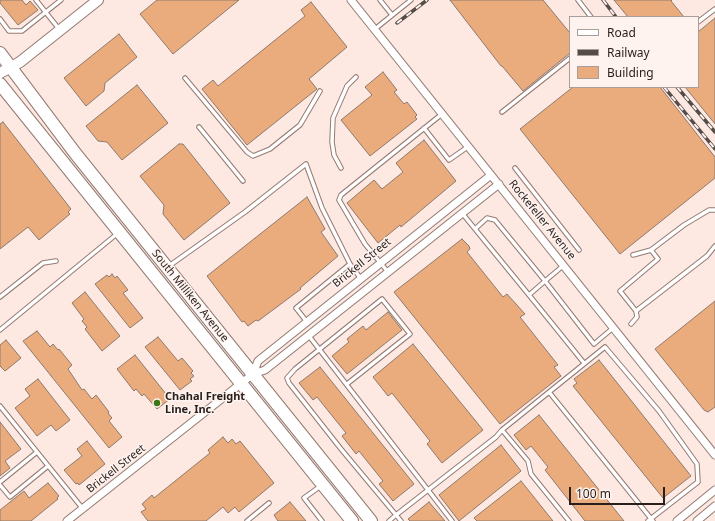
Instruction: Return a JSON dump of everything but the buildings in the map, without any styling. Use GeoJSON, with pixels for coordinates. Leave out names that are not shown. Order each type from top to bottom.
{"type":"FeatureCollection","features":[{"type":"Feature","properties":{"kind":"main road"},"geometry":{"type":"LineString","coordinates":[[1,86],[6,71],[60,30],[93,1]]}},
{"type":"Feature","properties":{"kind":"main road","name":"South Milliken Avenue"},"geometry":{"type":"LineString","coordinates":[[0,53],[6,71],[75,153],[371,521]]}},
{"type":"Feature","properties":{"kind":"main road","name":"South Milliken Avenue"},"geometry":{"type":"LineString","coordinates":[[1,86],[242,382],[352,521]]}},
{"type":"Feature","properties":{"kind":"street","name":"Rockefeller Avenue"},"geometry":{"type":"LineString","coordinates":[[351,0],[715,455]]}},
{"type":"Feature","properties":{"kind":"street","name":"Brickell Street"},"geometry":{"type":"LineString","coordinates":[[253,374],[258,360],[491,175]]}},
{"type":"Feature","properties":{"kind":"street","name":"Brickell Street"},"geometry":{"type":"LineString","coordinates":[[67,521],[242,382],[253,374],[265,370],[309,336],[499,184]]}},
{"type":"Feature","properties":{"kind":"street"},"geometry":{"type":"LineString","coordinates":[[677,521],[715,490]]}},
{"type":"Feature","properties":{"kind":"street"},"geometry":{"type":"LineString","coordinates":[[697,521],[715,506]]}},
{"type":"Feature","properties":{"kind":"lane"},"geometry":{"type":"LineString","coordinates":[[36,0],[60,30]]}},
{"type":"Feature","properties":{"kind":"lane"},"geometry":{"type":"LineString","coordinates":[[0,20],[9,31],[22,31],[61,0]]}},
{"type":"Feature","properties":{"kind":"lane"},"geometry":{"type":"LineString","coordinates":[[380,0],[392,15]]}},
{"type":"Feature","properties":{"kind":"lane"},"geometry":{"type":"LineString","coordinates":[[375,29],[411,0]]}},
{"type":"Feature","properties":{"kind":"lane"},"geometry":{"type":"LineString","coordinates":[[578,0],[590,16]]}},
{"type":"Feature","properties":{"kind":"lane"},"geometry":{"type":"LineString","coordinates":[[699,21],[715,9]]}},
{"type":"Feature","properties":{"kind":"lane"},"geometry":{"type":"LineString","coordinates":[[502,112],[569,59]]}},
{"type":"Feature","properties":{"kind":"lane"},"geometry":{"type":"LineString","coordinates":[[341,168],[334,154],[332,142],[333,118],[347,86],[356,77]]}},
{"type":"Feature","properties":{"kind":"lane"},"geometry":{"type":"LineString","coordinates":[[185,78],[246,152],[252,156],[270,149],[300,125],[320,91]]}},
{"type":"Feature","properties":{"kind":"lane"},"geometry":{"type":"LineString","coordinates":[[388,272],[365,244],[339,200],[341,194],[442,114]]}},
{"type":"Feature","properties":{"kind":"lane"},"geometry":{"type":"LineString","coordinates":[[199,127],[243,181]]}},
{"type":"Feature","properties":{"kind":"lane"},"geometry":{"type":"LineString","coordinates":[[424,128],[449,160],[469,146]]}},
{"type":"Feature","properties":{"kind":"lane"},"geometry":{"type":"LineString","coordinates":[[167,268],[245,212],[306,164],[322,208],[350,264],[361,279]]}},
{"type":"Feature","properties":{"kind":"lane"},"geometry":{"type":"LineString","coordinates":[[515,168],[579,250]]}},
{"type":"Feature","properties":{"kind":"lane"},"geometry":{"type":"LineString","coordinates":[[633,255],[651,250],[684,225],[709,210],[715,210]]}},
{"type":"Feature","properties":{"kind":"lane"},"geometry":{"type":"LineString","coordinates":[[462,213],[584,363]]}},
{"type":"Feature","properties":{"kind":"lane"},"geometry":{"type":"LineString","coordinates":[[474,229],[487,218],[495,220],[545,281],[599,351]]}},
{"type":"Feature","properties":{"kind":"lane"},"geometry":{"type":"LineString","coordinates":[[0,330],[120,231]]}},
{"type":"Feature","properties":{"kind":"lane"},"geometry":{"type":"LineString","coordinates":[[636,311],[706,256],[715,246]]}},
{"type":"Feature","properties":{"kind":"lane"},"geometry":{"type":"LineString","coordinates":[[631,324],[637,317],[636,311],[620,291],[658,259],[651,250]]}},
{"type":"Feature","properties":{"kind":"lane"},"geometry":{"type":"LineString","coordinates":[[0,297],[43,263],[56,261]]}},
{"type":"Feature","properties":{"kind":"lane"},"geometry":{"type":"LineString","coordinates":[[307,322],[296,308],[350,264]]}},
{"type":"Feature","properties":{"kind":"lane"},"geometry":{"type":"LineString","coordinates":[[529,295],[564,266]]}},
{"type":"Feature","properties":{"kind":"lane"},"geometry":{"type":"LineString","coordinates":[[347,384],[410,334],[382,299],[295,369],[287,378],[289,383],[401,521]]}},
{"type":"Feature","properties":{"kind":"lane"},"geometry":{"type":"LineString","coordinates":[[594,344],[613,328]]}},
{"type":"Feature","properties":{"kind":"lane"},"geometry":{"type":"LineString","coordinates":[[309,336],[452,521]]}},
{"type":"Feature","properties":{"kind":"lane"},"geometry":{"type":"LineString","coordinates":[[389,521],[496,437],[502,430],[584,363],[605,347],[659,411],[697,464],[698,482],[651,520],[549,392]]}},
{"type":"Feature","properties":{"kind":"lane"},"geometry":{"type":"LineString","coordinates":[[0,406],[83,509]]}},
{"type":"Feature","properties":{"kind":"lane"},"geometry":{"type":"LineString","coordinates":[[502,430],[528,461],[531,474],[569,521]]}},
{"type":"Feature","properties":{"kind":"lane"},"geometry":{"type":"LineString","coordinates":[[0,482],[37,452]]}},
{"type":"Feature","properties":{"kind":"lane"},"geometry":{"type":"LineString","coordinates":[[0,485],[10,497],[48,466]]}},
{"type":"Feature","properties":{"kind":"lane"},"geometry":{"type":"LineString","coordinates":[[322,521],[304,498],[323,484]]}},
{"type":"Feature","properties":{"kind":"lane"},"geometry":{"type":"LineString","coordinates":[[247,521],[269,503]]}},
{"type":"Feature","properties":{"kind":"shaded area"},"geometry":{"type":"Polygon","coordinates":[[[0,0],[715,0],[715,521],[0,521],[0,0]]]}},
{"type":"Feature","properties":{"kind":"railway"},"geometry":{"type":"LineString","coordinates":[[397,23],[427,0]]}},
{"type":"Feature","properties":{"kind":"railway"},"geometry":{"type":"LineString","coordinates":[[603,0],[615,16]]}},
{"type":"Feature","properties":{"kind":"railway"},"geometry":{"type":"LineString","coordinates":[[665,88],[715,149]]}},
{"type":"Feature","properties":{"kind":"railway"},"geometry":{"type":"LineString","coordinates":[[678,88],[715,132]]}},
{"type":"Feature","properties":{"kind":"place","name":"Chahal Freight Line, Inc."},"geometry":{"type":"Point","coordinates":[157,403]}}]}
